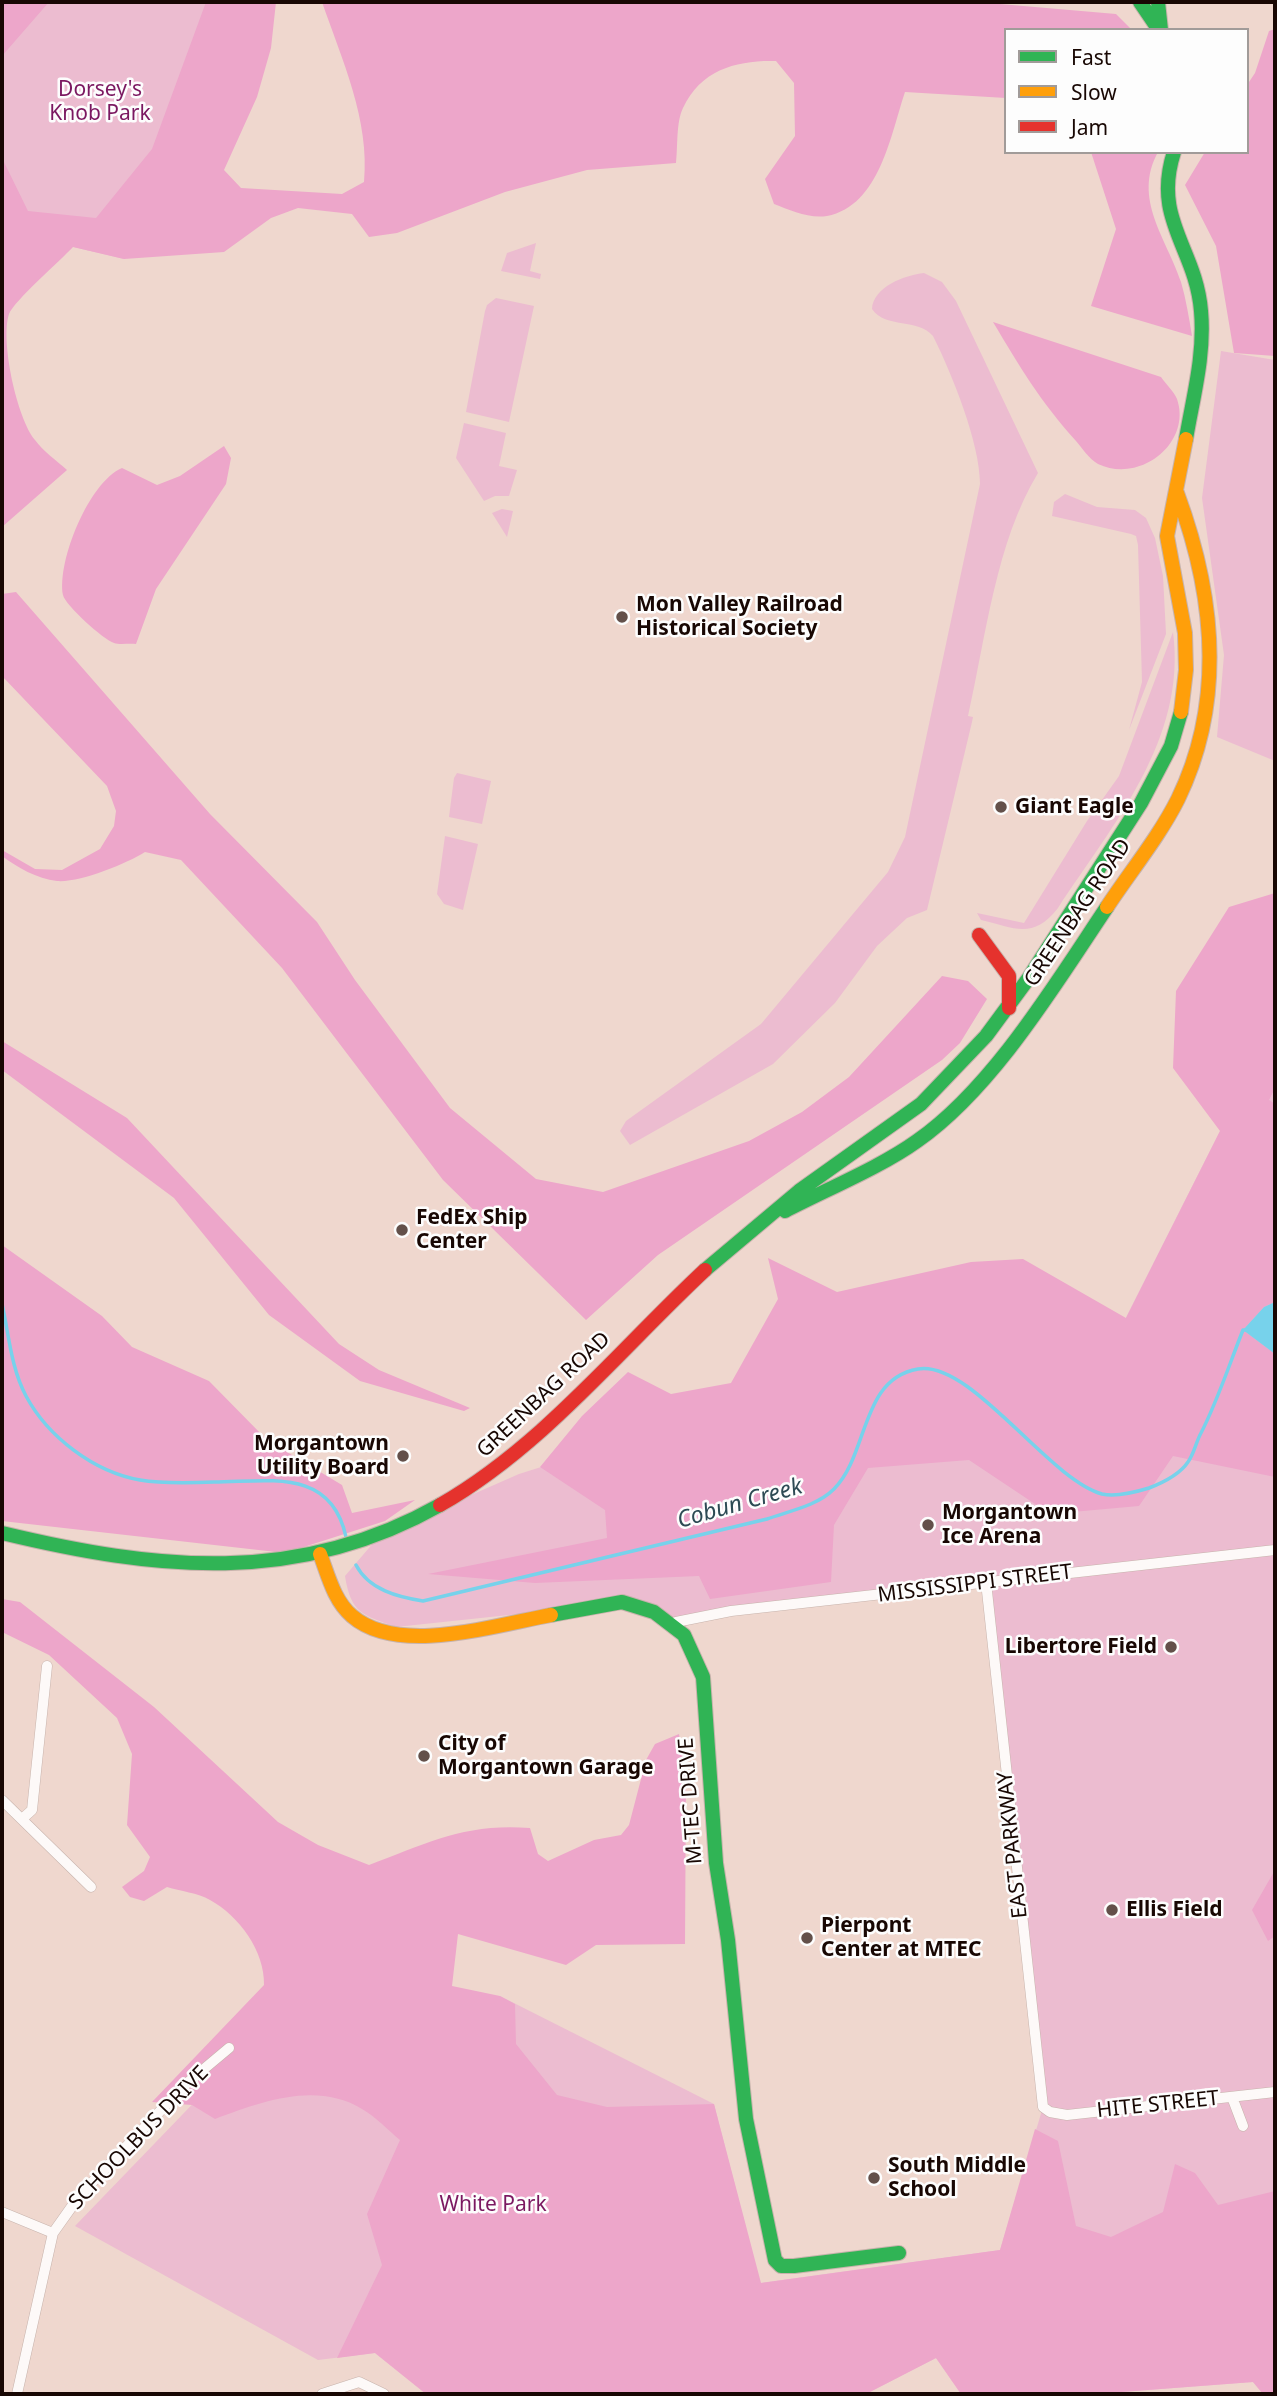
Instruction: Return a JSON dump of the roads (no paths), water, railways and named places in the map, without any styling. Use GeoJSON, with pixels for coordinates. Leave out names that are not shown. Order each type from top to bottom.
{"type":"FeatureCollection","features":[{"type":"Feature","properties":{"kind":"main road"},"geometry":{"type":"LineString","coordinates":[[1140,2],[1159,28]]}},
{"type":"Feature","properties":{"kind":"main road"},"geometry":{"type":"LineString","coordinates":[[1158,2],[1160,28]]}},
{"type":"Feature","properties":{"kind":"main road","name":"GREENBAG ROAD"},"geometry":{"type":"LineString","coordinates":[[2,1533],[96,1555],[192,1566],[247,1565],[320,1554],[355,1544],[422,1516],[462,1495],[494,1472],[554,1421],[685,1288],[754,1228],[798,1192],[898,1123],[935,1092],[1009,1009],[1152,784],[1174,739],[1183,704],[1183,616],[1167,530],[1177,493],[1202,349],[1203,319],[1192,268],[1165,203],[1166,174],[1173,154]]}},
{"type":"Feature","properties":{"kind":"main road","name":"GREENBAG ROAD"},"geometry":{"type":"LineString","coordinates":[[754,1228],[916,1142],[949,1115],[1030,1022],[1177,801],[1191,771],[1206,722],[1212,656],[1205,590],[1188,520],[1177,493]]}},
{"type":"Feature","properties":{"kind":"main road"},"geometry":{"type":"LineString","coordinates":[[979,935],[1009,976],[1009,1009]]}},
{"type":"Feature","properties":{"kind":"main road"},"geometry":{"type":"LineString","coordinates":[[320,1554],[337,1598],[350,1615],[370,1629],[387,1635],[416,1637],[460,1631],[622,1602],[640,1606],[676,1622]]}},
{"type":"Feature","properties":{"kind":"main road","name":"M-TEC DRIVE"},"geometry":{"type":"LineString","coordinates":[[676,1622],[696,1655],[703,1677],[716,1863],[728,1940],[746,2119],[775,2260],[781,2266],[794,2266],[899,2253]]}},
{"type":"Feature","properties":{"kind":"street","name":"MISSISSIPPI STREET"},"geometry":{"type":"LineString","coordinates":[[676,1622],[710,1614],[1275,1550]]}},
{"type":"Feature","properties":{"kind":"street","name":"EAST PARKWAY"},"geometry":{"type":"LineString","coordinates":[[986,1582],[1043,2107]]}},
{"type":"Feature","properties":{"kind":"street"},"geometry":{"type":"LineString","coordinates":[[22,1819],[32,1810],[47,1666]]}},
{"type":"Feature","properties":{"kind":"street"},"geometry":{"type":"LineString","coordinates":[[2,1800],[91,1887]]}},
{"type":"Feature","properties":{"kind":"street","name":"SCHOOLBUS DRIVE"},"geometry":{"type":"LineString","coordinates":[[53,2233],[80,2195],[186,2084],[229,2048]]}},
{"type":"Feature","properties":{"kind":"street","name":"HITE STREET"},"geometry":{"type":"LineString","coordinates":[[1043,2107],[1050,2112],[1067,2115],[1275,2092]]}},
{"type":"Feature","properties":{"kind":"street"},"geometry":{"type":"LineString","coordinates":[[1232,2097],[1243,2126]]}},
{"type":"Feature","properties":{"kind":"street"},"geometry":{"type":"LineString","coordinates":[[2,2212],[53,2233],[17,2394]]}},
{"type":"Feature","properties":{"kind":"street"},"geometry":{"type":"LineString","coordinates":[[322,2394],[359,2382],[384,2394]]}},
{"type":"Feature","properties":{"kind":"water"},"geometry":{"type":"Polygon","coordinates":[[[1275,1302],[1275,1354],[1243,1330],[1264,1307],[1275,1302]]]}},
{"type":"Feature","properties":{"kind":"waterway","name":"Cobun Creek"},"geometry":{"type":"LineString","coordinates":[[2,1304],[14,1363],[26,1396],[47,1425],[90,1461],[123,1476],[158,1482],[295,1483],[312,1489],[327,1499],[338,1515],[346,1537]]}},
{"type":"Feature","properties":{"kind":"waterway","name":"Cobun Creek"},"geometry":{"type":"LineString","coordinates":[[356,1565],[368,1581],[385,1591],[423,1601],[767,1519],[802,1507],[827,1495],[845,1474],[875,1402],[885,1387],[899,1376],[918,1369],[939,1371],[962,1383],[1081,1484],[1108,1495],[1138,1491],[1170,1478],[1188,1462],[1213,1408],[1243,1330],[1248,1330]]}},
{"type":"Feature","properties":{"kind":"place","name":"Mon Valley Railroad Historical Society"},"geometry":{"type":"Point","coordinates":[622,617]}},
{"type":"Feature","properties":{"kind":"place","name":"Giant Eagle"},"geometry":{"type":"Point","coordinates":[1001,807]}},
{"type":"Feature","properties":{"kind":"place","name":"FedEx Ship Center"},"geometry":{"type":"Point","coordinates":[402,1230]}},
{"type":"Feature","properties":{"kind":"place","name":"Morgantown Utility Board"},"geometry":{"type":"Point","coordinates":[403,1456]}},
{"type":"Feature","properties":{"kind":"place","name":"Morgantown Ice Arena"},"geometry":{"type":"Point","coordinates":[928,1525]}},
{"type":"Feature","properties":{"kind":"place","name":"Libertore Field"},"geometry":{"type":"Point","coordinates":[1171,1647]}},
{"type":"Feature","properties":{"kind":"place","name":"City of Morgantown Garage"},"geometry":{"type":"Point","coordinates":[424,1756]}},
{"type":"Feature","properties":{"kind":"place","name":"Ellis Field"},"geometry":{"type":"Point","coordinates":[1112,1910]}},
{"type":"Feature","properties":{"kind":"place","name":"Pierpont Center at MTEC"},"geometry":{"type":"Point","coordinates":[807,1938]}},
{"type":"Feature","properties":{"kind":"place","name":"South Middle School"},"geometry":{"type":"Point","coordinates":[874,2178]}},
{"type":"Feature","properties":{"kind":"park label","name":"Dorsey's Knob Park"},"geometry":{"type":"Point","coordinates":[100,102]}},
{"type":"Feature","properties":{"kind":"park label","name":"White Park"},"geometry":{"type":"Point","coordinates":[493,2205]}}]}
